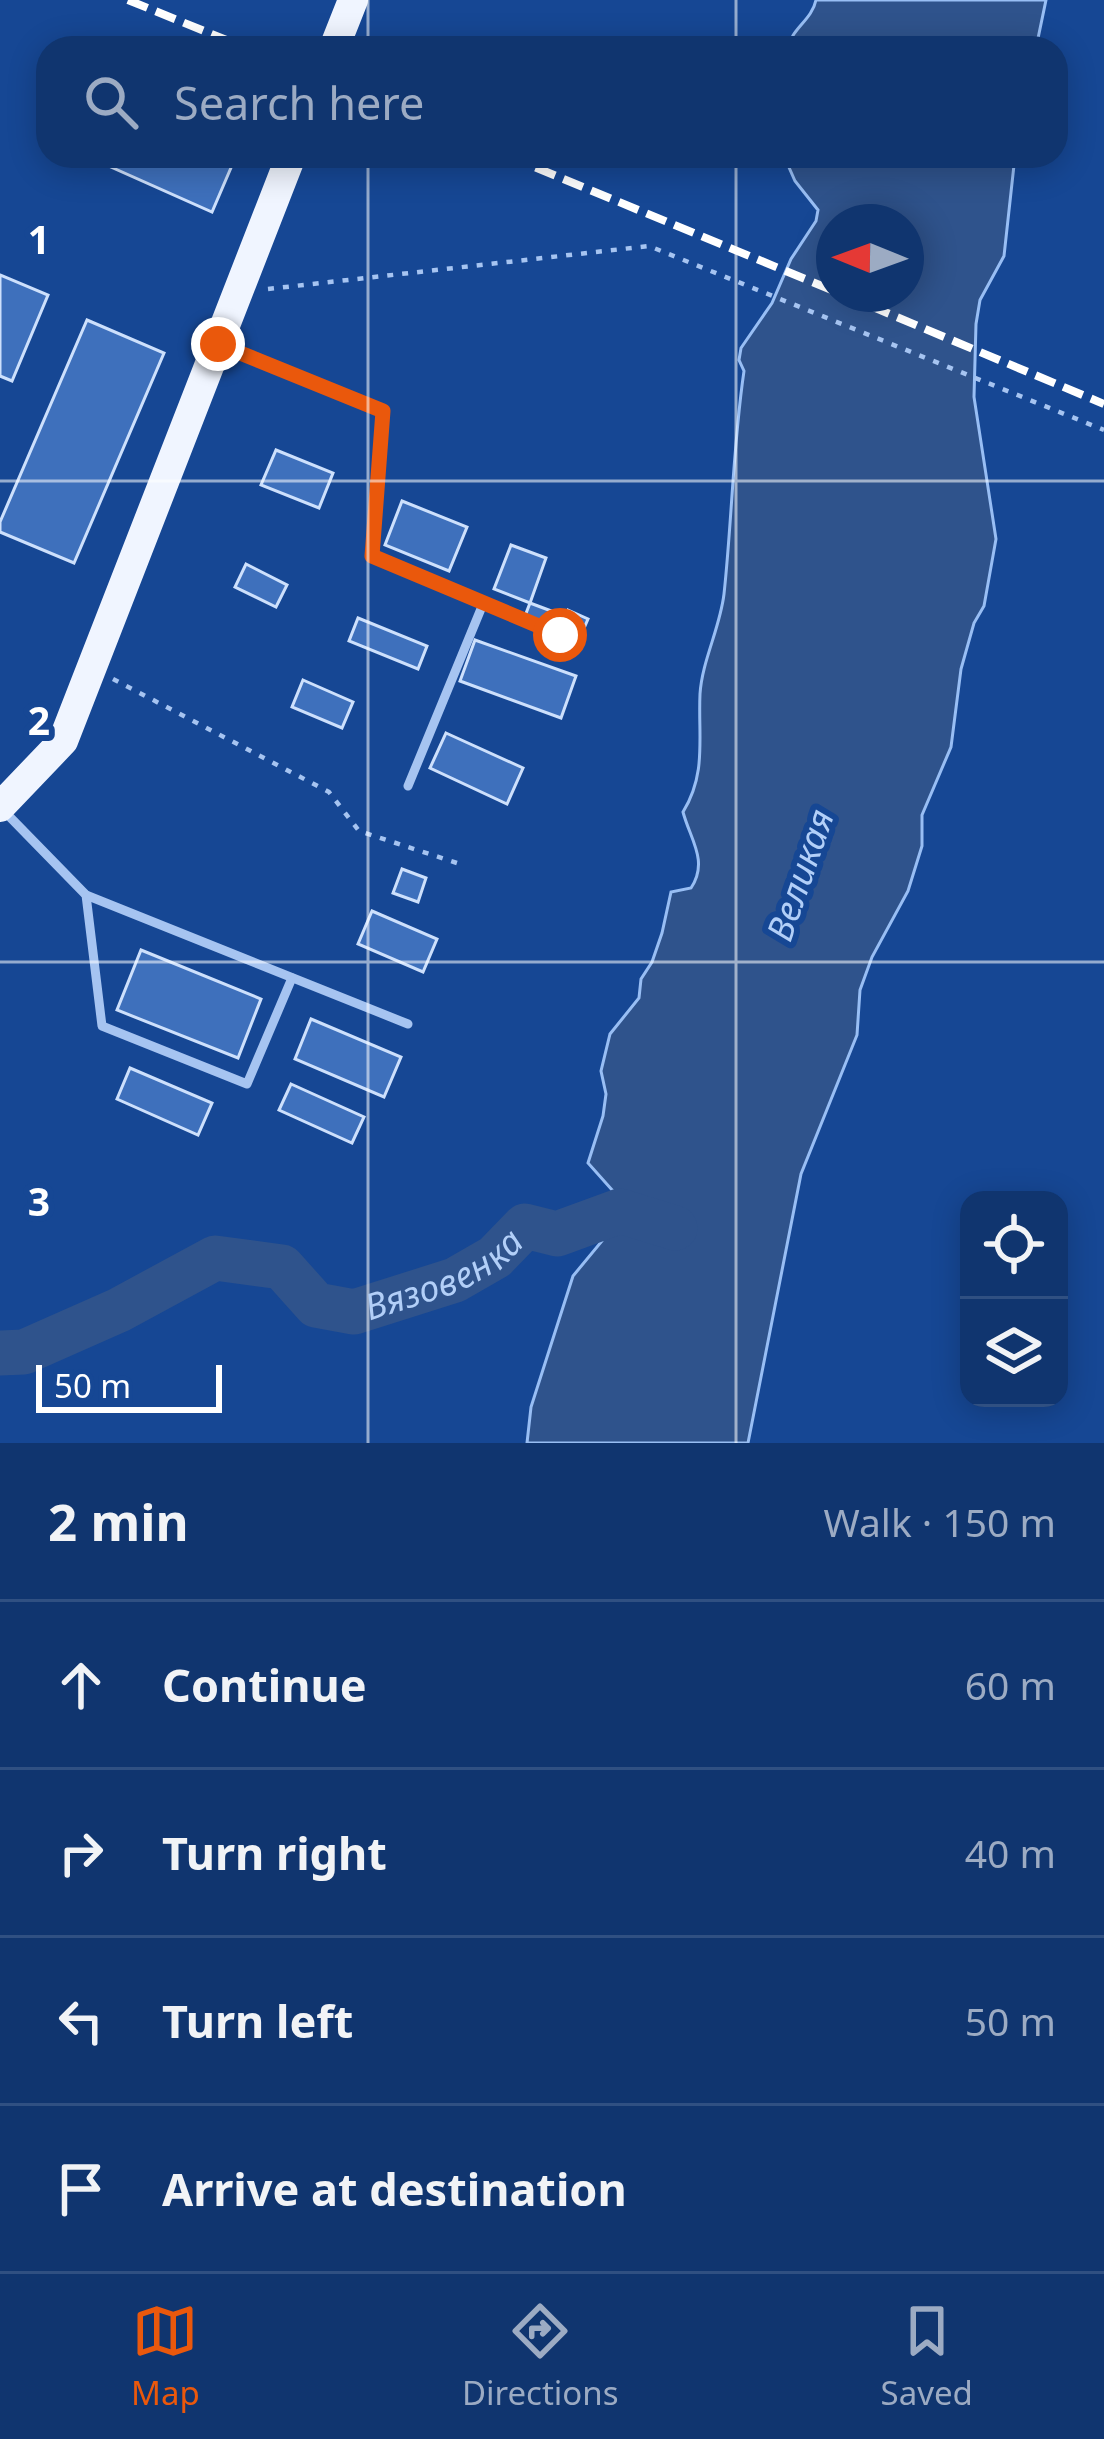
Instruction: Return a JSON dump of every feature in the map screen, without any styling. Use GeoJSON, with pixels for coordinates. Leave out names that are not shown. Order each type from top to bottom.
{"type":"FeatureCollection","features":[{"type":"Feature","properties":{"kind":"main road"},"geometry":{"type":"LineString","coordinates":[[339,36],[352,4]]}},
{"type":"Feature","properties":{"kind":"main road"},"geometry":{"type":"LineString","coordinates":[[0,807],[63,740],[286,168]]}},
{"type":"Feature","properties":{"kind":"lane"},"geometry":{"type":"LineString","coordinates":[[218,344],[383,411],[372,556],[560,635]]}},
{"type":"Feature","properties":{"kind":"lane"},"geometry":{"type":"LineString","coordinates":[[408,786],[483,604]]}},
{"type":"Feature","properties":{"kind":"lane"},"geometry":{"type":"LineString","coordinates":[[0,807],[86,895],[408,1024]]}},
{"type":"Feature","properties":{"kind":"lane"},"geometry":{"type":"LineString","coordinates":[[86,895],[102,1026],[247,1084],[292,978]]}},
{"type":"Feature","properties":{"kind":"path"},"geometry":{"type":"LineString","coordinates":[[238,292],[649,246],[1104,430]]}},
{"type":"Feature","properties":{"kind":"path"},"geometry":{"type":"LineString","coordinates":[[92,667],[329,792],[358,831],[460,863]]}},
{"type":"Feature","properties":{"kind":"water"},"geometry":{"type":"Polygon","coordinates":[[[816,0],[1046,0],[1038,36],[793,36],[816,0]]]}},
{"type":"Feature","properties":{"kind":"water","name":"Великая"},"geometry":{"type":"Polygon","coordinates":[[[789,168],[1014,168],[1004,256],[980,300],[976,324],[974,397],[996,539],[984,606],[961,669],[951,747],[922,815],[922,846],[908,891],[872,957],[860,990],[857,1035],[801,1174],[748,1443],[527,1443],[531,1407],[573,1276],[619,1211],[613,1191],[588,1163],[603,1116],[606,1094],[601,1071],[610,1034],[639,998],[671,892],[691,888],[696,878],[696,850],[683,812],[696,783],[701,682],[724,594],[744,371],[739,360],[741,348],[772,303],[791,259],[816,221],[816,312],[924,312],[924,204],[816,207],[789,168]]]}},
{"type":"Feature","properties":{"kind":"building"},"geometry":{"type":"Polygon","coordinates":[[[113,168],[231,168],[212,212],[113,168]]]}},
{"type":"Feature","properties":{"kind":"building"},"geometry":{"type":"Polygon","coordinates":[[[0,275],[48,295],[12,381],[0,376],[0,275]]]}},
{"type":"Feature","properties":{"kind":"building"},"geometry":{"type":"Polygon","coordinates":[[[87,320],[164,353],[74,563],[0,532],[0,522],[87,320]]]}},
{"type":"Feature","properties":{"kind":"building"},"geometry":{"type":"Polygon","coordinates":[[[276,450],[333,473],[319,508],[261,485],[276,450]]]}},
{"type":"Feature","properties":{"kind":"building"},"geometry":{"type":"Polygon","coordinates":[[[402,501],[467,527],[449,571],[385,545],[402,501]]]}},
{"type":"Feature","properties":{"kind":"building"},"geometry":{"type":"Polygon","coordinates":[[[511,545],[546,558],[530,603],[494,589],[511,545]]]}},
{"type":"Feature","properties":{"kind":"building"},"geometry":{"type":"Polygon","coordinates":[[[246,564],[287,585],[276,607],[235,587],[246,564]]]}},
{"type":"Feature","properties":{"kind":"building"},"geometry":{"type":"Polygon","coordinates":[[[530,603],[562,615],[557,629],[525,616],[530,603]]]}},
{"type":"Feature","properties":{"kind":"building"},"geometry":{"type":"Polygon","coordinates":[[[568,610],[588,619],[581,635],[561,626],[568,610]]]}},
{"type":"Feature","properties":{"kind":"building"},"geometry":{"type":"Polygon","coordinates":[[[358,618],[427,646],[418,669],[349,641],[358,618]]]}},
{"type":"Feature","properties":{"kind":"building"},"geometry":{"type":"Polygon","coordinates":[[[475,640],[576,676],[561,718],[460,681],[475,640]]]}},
{"type":"Feature","properties":{"kind":"building"},"geometry":{"type":"Polygon","coordinates":[[[303,680],[353,702],[342,728],[292,707],[303,680]]]}},
{"type":"Feature","properties":{"kind":"building"},"geometry":{"type":"Polygon","coordinates":[[[446,733],[523,768],[507,804],[430,768],[446,733]]]}},
{"type":"Feature","properties":{"kind":"building"},"geometry":{"type":"Polygon","coordinates":[[[402,869],[426,878],[418,902],[393,893],[402,869]]]}},
{"type":"Feature","properties":{"kind":"building"},"geometry":{"type":"Polygon","coordinates":[[[372,911],[437,939],[423,972],[358,944],[372,911]]]}},
{"type":"Feature","properties":{"kind":"building"},"geometry":{"type":"Polygon","coordinates":[[[141,950],[261,999],[238,1058],[117,1010],[141,950]]]}},
{"type":"Feature","properties":{"kind":"building"},"geometry":{"type":"Polygon","coordinates":[[[311,1019],[401,1057],[384,1097],[295,1059],[311,1019]]]}},
{"type":"Feature","properties":{"kind":"building"},"geometry":{"type":"Polygon","coordinates":[[[130,1068],[212,1103],[198,1135],[117,1099],[130,1068]]]}},
{"type":"Feature","properties":{"kind":"building"},"geometry":{"type":"Polygon","coordinates":[[[291,1084],[364,1117],[352,1143],[279,1110],[291,1084]]]}},
{"type":"Feature","properties":{"kind":"waterway","name":"Вязовенка"},"geometry":{"type":"LineString","coordinates":[[0,1353],[24,1352],[119,1310],[215,1258],[282,1267],[316,1305],[354,1312],[455,1280],[495,1257],[525,1226],[557,1234],[620,1211],[675,1228]]}},
{"type":"Feature","properties":{"kind":"railway"},"geometry":{"type":"LineString","coordinates":[[128,0],[216,36]]}},
{"type":"Feature","properties":{"kind":"railway"},"geometry":{"type":"LineString","coordinates":[[537,168],[816,284]]}},
{"type":"Feature","properties":{"kind":"railway"},"geometry":{"type":"LineString","coordinates":[[885,312],[1104,404]]}},
{"type":"Feature","properties":{"kind":"route"},"geometry":{"type":"LineString","coordinates":[[218,344],[383,411],[372,556],[560,635]]}}]}
